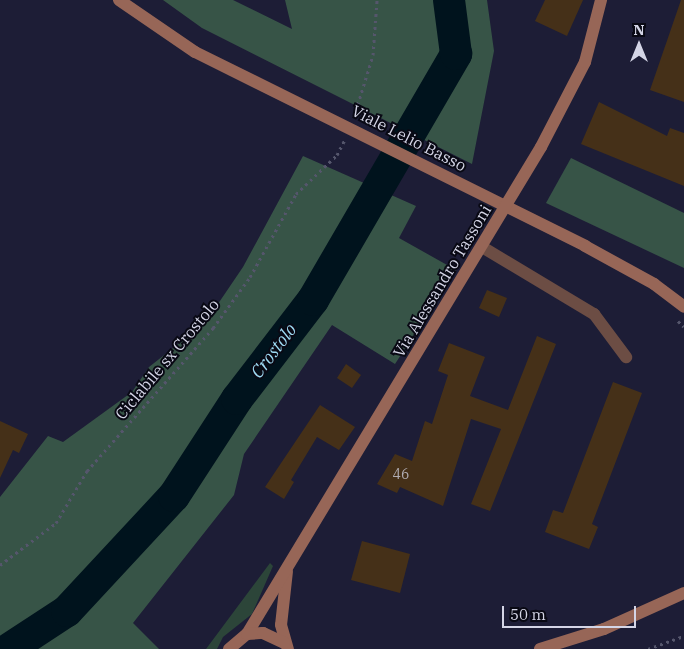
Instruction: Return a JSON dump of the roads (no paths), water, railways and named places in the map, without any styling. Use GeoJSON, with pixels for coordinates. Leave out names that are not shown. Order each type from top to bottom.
{"type":"FeatureCollection","features":[{"type":"Feature","properties":{"kind":"street","name":"Viale Lelio Basso"},"geometry":{"type":"LineString","coordinates":[[119,0],[195,52],[585,246],[654,284],[684,307]]}},
{"type":"Feature","properties":{"kind":"street","name":"Via Alessandro Tassoni"},"geometry":{"type":"LineString","coordinates":[[229,649],[247,634],[288,569],[482,247],[575,84],[588,53],[601,0]]}},
{"type":"Feature","properties":{"kind":"street"},"geometry":{"type":"LineString","coordinates":[[482,247],[594,314],[626,357]]}},
{"type":"Feature","properties":{"kind":"street","name":"Via Alessandro Tassoni"},"geometry":{"type":"LineString","coordinates":[[286,646],[281,608],[288,569]]}},
{"type":"Feature","properties":{"kind":"street"},"geometry":{"type":"LineString","coordinates":[[540,649],[604,629],[684,594]]}},
{"type":"Feature","properties":{"kind":"street","name":"Via Alessandro Tassoni"},"geometry":{"type":"LineString","coordinates":[[247,634],[263,634],[286,646]]}},
{"type":"Feature","properties":{"kind":"waterway","name":"Crostolo"},"geometry":{"type":"LineString","coordinates":[[9,649],[67,611],[174,496],[237,399],[313,300],[456,54],[449,0]]}}]}
